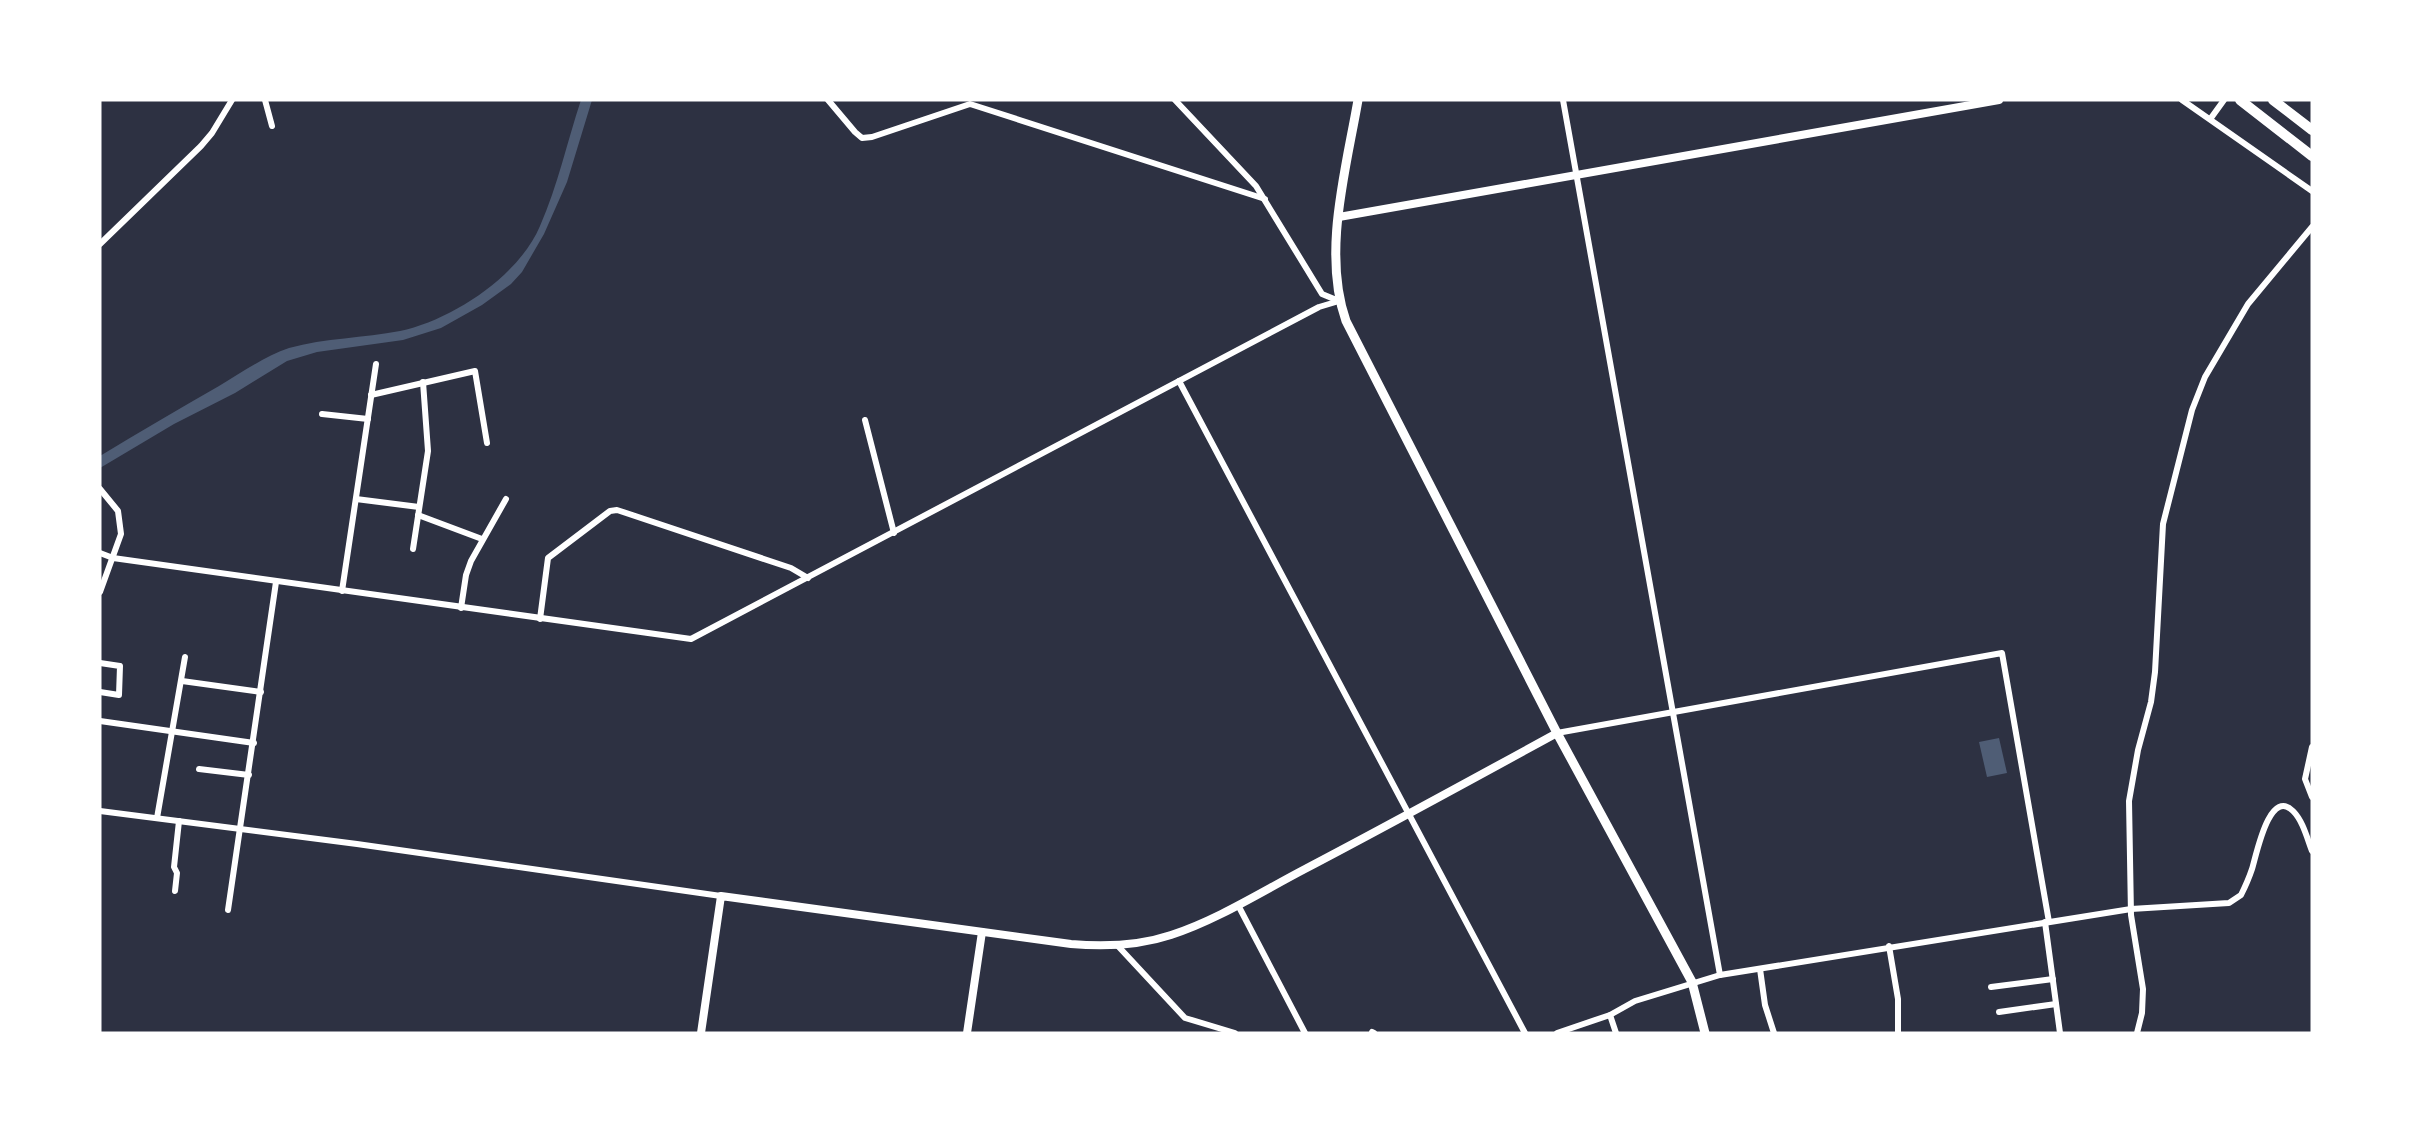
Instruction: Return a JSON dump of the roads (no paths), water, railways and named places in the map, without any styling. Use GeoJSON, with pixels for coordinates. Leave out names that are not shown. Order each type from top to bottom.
{"type":"FeatureCollection","features":[{"type":"Feature","properties":{"kind":"highway"},"geometry":{"type":"LineString","coordinates":[[2240,100],[2312,156]]}},
{"type":"Feature","properties":{"kind":"highway"},"geometry":{"type":"LineString","coordinates":[[2273,100],[2312,130]]}},
{"type":"Feature","properties":{"kind":"main road"},"geometry":{"type":"LineString","coordinates":[[1358,100],[1339,217],[1335,273],[1339,301],[1387,404],[1493,603],[1558,733],[1692,982],[1705,1033]]}},
{"type":"Feature","properties":{"kind":"street"},"geometry":{"type":"LineString","coordinates":[[101,243],[201,146],[232,100]]}},
{"type":"Feature","properties":{"kind":"street"},"geometry":{"type":"LineString","coordinates":[[265,100],[272,126]]}},
{"type":"Feature","properties":{"kind":"street"},"geometry":{"type":"LineString","coordinates":[[828,100],[862,138],[970,104],[1265,199]]}},
{"type":"Feature","properties":{"kind":"street"},"geometry":{"type":"LineString","coordinates":[[1175,100],[1242,170],[1265,199],[1322,294],[1339,301]]}},
{"type":"Feature","properties":{"kind":"street"},"geometry":{"type":"LineString","coordinates":[[1563,100],[1675,711],[1720,975]]}},
{"type":"Feature","properties":{"kind":"street"},"geometry":{"type":"LineString","coordinates":[[1339,217],[1999,100]]}},
{"type":"Feature","properties":{"kind":"street"},"geometry":{"type":"LineString","coordinates":[[2182,100],[2312,191]]}},
{"type":"Feature","properties":{"kind":"street"},"geometry":{"type":"LineString","coordinates":[[2211,118],[2224,100]]}},
{"type":"Feature","properties":{"kind":"street"},"geometry":{"type":"LineString","coordinates":[[2137,1033],[2142,1013],[2143,989],[2131,909],[2129,801],[2155,672],[2162,524],[2192,410],[2205,377],[2248,303],[2312,227]]}},
{"type":"Feature","properties":{"kind":"street"},"geometry":{"type":"LineString","coordinates":[[100,232],[101,243]]}},
{"type":"Feature","properties":{"kind":"street"},"geometry":{"type":"LineString","coordinates":[[2301,241],[2312,240]]}},
{"type":"Feature","properties":{"kind":"street"},"geometry":{"type":"LineString","coordinates":[[100,553],[113,558],[276,582],[691,639],[1319,307],[1339,301]]}},
{"type":"Feature","properties":{"kind":"street"},"geometry":{"type":"LineString","coordinates":[[342,591],[376,364]]}},
{"type":"Feature","properties":{"kind":"street"},"geometry":{"type":"LineString","coordinates":[[371,395],[475,371],[487,443]]}},
{"type":"Feature","properties":{"kind":"street"},"geometry":{"type":"LineString","coordinates":[[1179,381],[1525,1033]]}},
{"type":"Feature","properties":{"kind":"street"},"geometry":{"type":"LineString","coordinates":[[412,549],[429,441],[423,382]]}},
{"type":"Feature","properties":{"kind":"street"},"geometry":{"type":"LineString","coordinates":[[322,414],[368,419]]}},
{"type":"Feature","properties":{"kind":"street"},"geometry":{"type":"LineString","coordinates":[[865,420],[894,533]]}},
{"type":"Feature","properties":{"kind":"street"},"geometry":{"type":"LineString","coordinates":[[100,489],[113,504],[120,519],[121,534],[100,592]]}},
{"type":"Feature","properties":{"kind":"street"},"geometry":{"type":"LineString","coordinates":[[356,499],[419,507]]}},
{"type":"Feature","properties":{"kind":"street"},"geometry":{"type":"LineString","coordinates":[[461,608],[466,575],[482,539],[506,499]]}},
{"type":"Feature","properties":{"kind":"street"},"geometry":{"type":"LineString","coordinates":[[540,619],[548,558],[610,511],[617,510],[730,547],[792,568],[808,578]]}},
{"type":"Feature","properties":{"kind":"street"},"geometry":{"type":"LineString","coordinates":[[418,515],[482,539]]}},
{"type":"Feature","properties":{"kind":"street"},"geometry":{"type":"LineString","coordinates":[[228,910],[276,582]]}},
{"type":"Feature","properties":{"kind":"street"},"geometry":{"type":"LineString","coordinates":[[100,811],[1071,944],[1117,946],[1170,935],[1238,905],[1558,733],[2002,653],[2047,922],[2060,1033]]}},
{"type":"Feature","properties":{"kind":"street"},"geometry":{"type":"LineString","coordinates":[[158,818],[185,657]]}},
{"type":"Feature","properties":{"kind":"street"},"geometry":{"type":"LineString","coordinates":[[100,663],[120,666],[119,695],[100,692]]}},
{"type":"Feature","properties":{"kind":"street"},"geometry":{"type":"LineString","coordinates":[[181,681],[261,692]]}},
{"type":"Feature","properties":{"kind":"street"},"geometry":{"type":"LineString","coordinates":[[100,721],[254,743]]}},
{"type":"Feature","properties":{"kind":"street"},"geometry":{"type":"LineString","coordinates":[[2312,747],[2305,779],[2312,797]]}},
{"type":"Feature","properties":{"kind":"street"},"geometry":{"type":"LineString","coordinates":[[198,769],[249,775]]}},
{"type":"Feature","properties":{"kind":"street"},"geometry":{"type":"LineString","coordinates":[[1558,1033],[1610,1015],[1634,1001],[1720,975],[2131,909],[2219,904],[2236,900],[2242,895],[2247,882],[2264,827],[2270,816],[2282,807],[2288,807],[2294,812],[2312,851]]}},
{"type":"Feature","properties":{"kind":"street"},"geometry":{"type":"LineString","coordinates":[[175,891],[177,873],[174,867],[179,821]]}},
{"type":"Feature","properties":{"kind":"street"},"geometry":{"type":"LineString","coordinates":[[701,1033],[721,896]]}},
{"type":"Feature","properties":{"kind":"street"},"geometry":{"type":"LineString","coordinates":[[1238,905],[1305,1033]]}},
{"type":"Feature","properties":{"kind":"street"},"geometry":{"type":"LineString","coordinates":[[967,1033],[982,932]]}},
{"type":"Feature","properties":{"kind":"street"},"geometry":{"type":"LineString","coordinates":[[1117,946],[1185,1018],[1235,1033]]}},
{"type":"Feature","properties":{"kind":"street"},"geometry":{"type":"LineString","coordinates":[[1889,946],[1898,999],[1898,1033]]}},
{"type":"Feature","properties":{"kind":"street"},"geometry":{"type":"LineString","coordinates":[[1760,969],[1765,1004],[1774,1033]]}},
{"type":"Feature","properties":{"kind":"street"},"geometry":{"type":"LineString","coordinates":[[1990,987],[2053,979]]}},
{"type":"Feature","properties":{"kind":"street"},"geometry":{"type":"LineString","coordinates":[[1999,1012],[2056,1004]]}},
{"type":"Feature","properties":{"kind":"street"},"geometry":{"type":"LineString","coordinates":[[1610,1015],[1616,1033]]}},
{"type":"Feature","properties":{"kind":"water"},"geometry":{"type":"Polygon","coordinates":[[[581,100],[592,100],[567,182],[544,234],[522,272],[511,284],[482,305],[441,328],[403,340],[317,352],[287,361],[100,468],[100,456],[271,355],[303,345],[400,331],[441,317],[482,293],[517,262],[540,226],[581,100]]]}},
{"type":"Feature","properties":{"kind":"water"},"geometry":{"type":"Polygon","coordinates":[[[1999,738],[2007,773],[1987,777],[1979,742],[1999,738]]]}}]}
